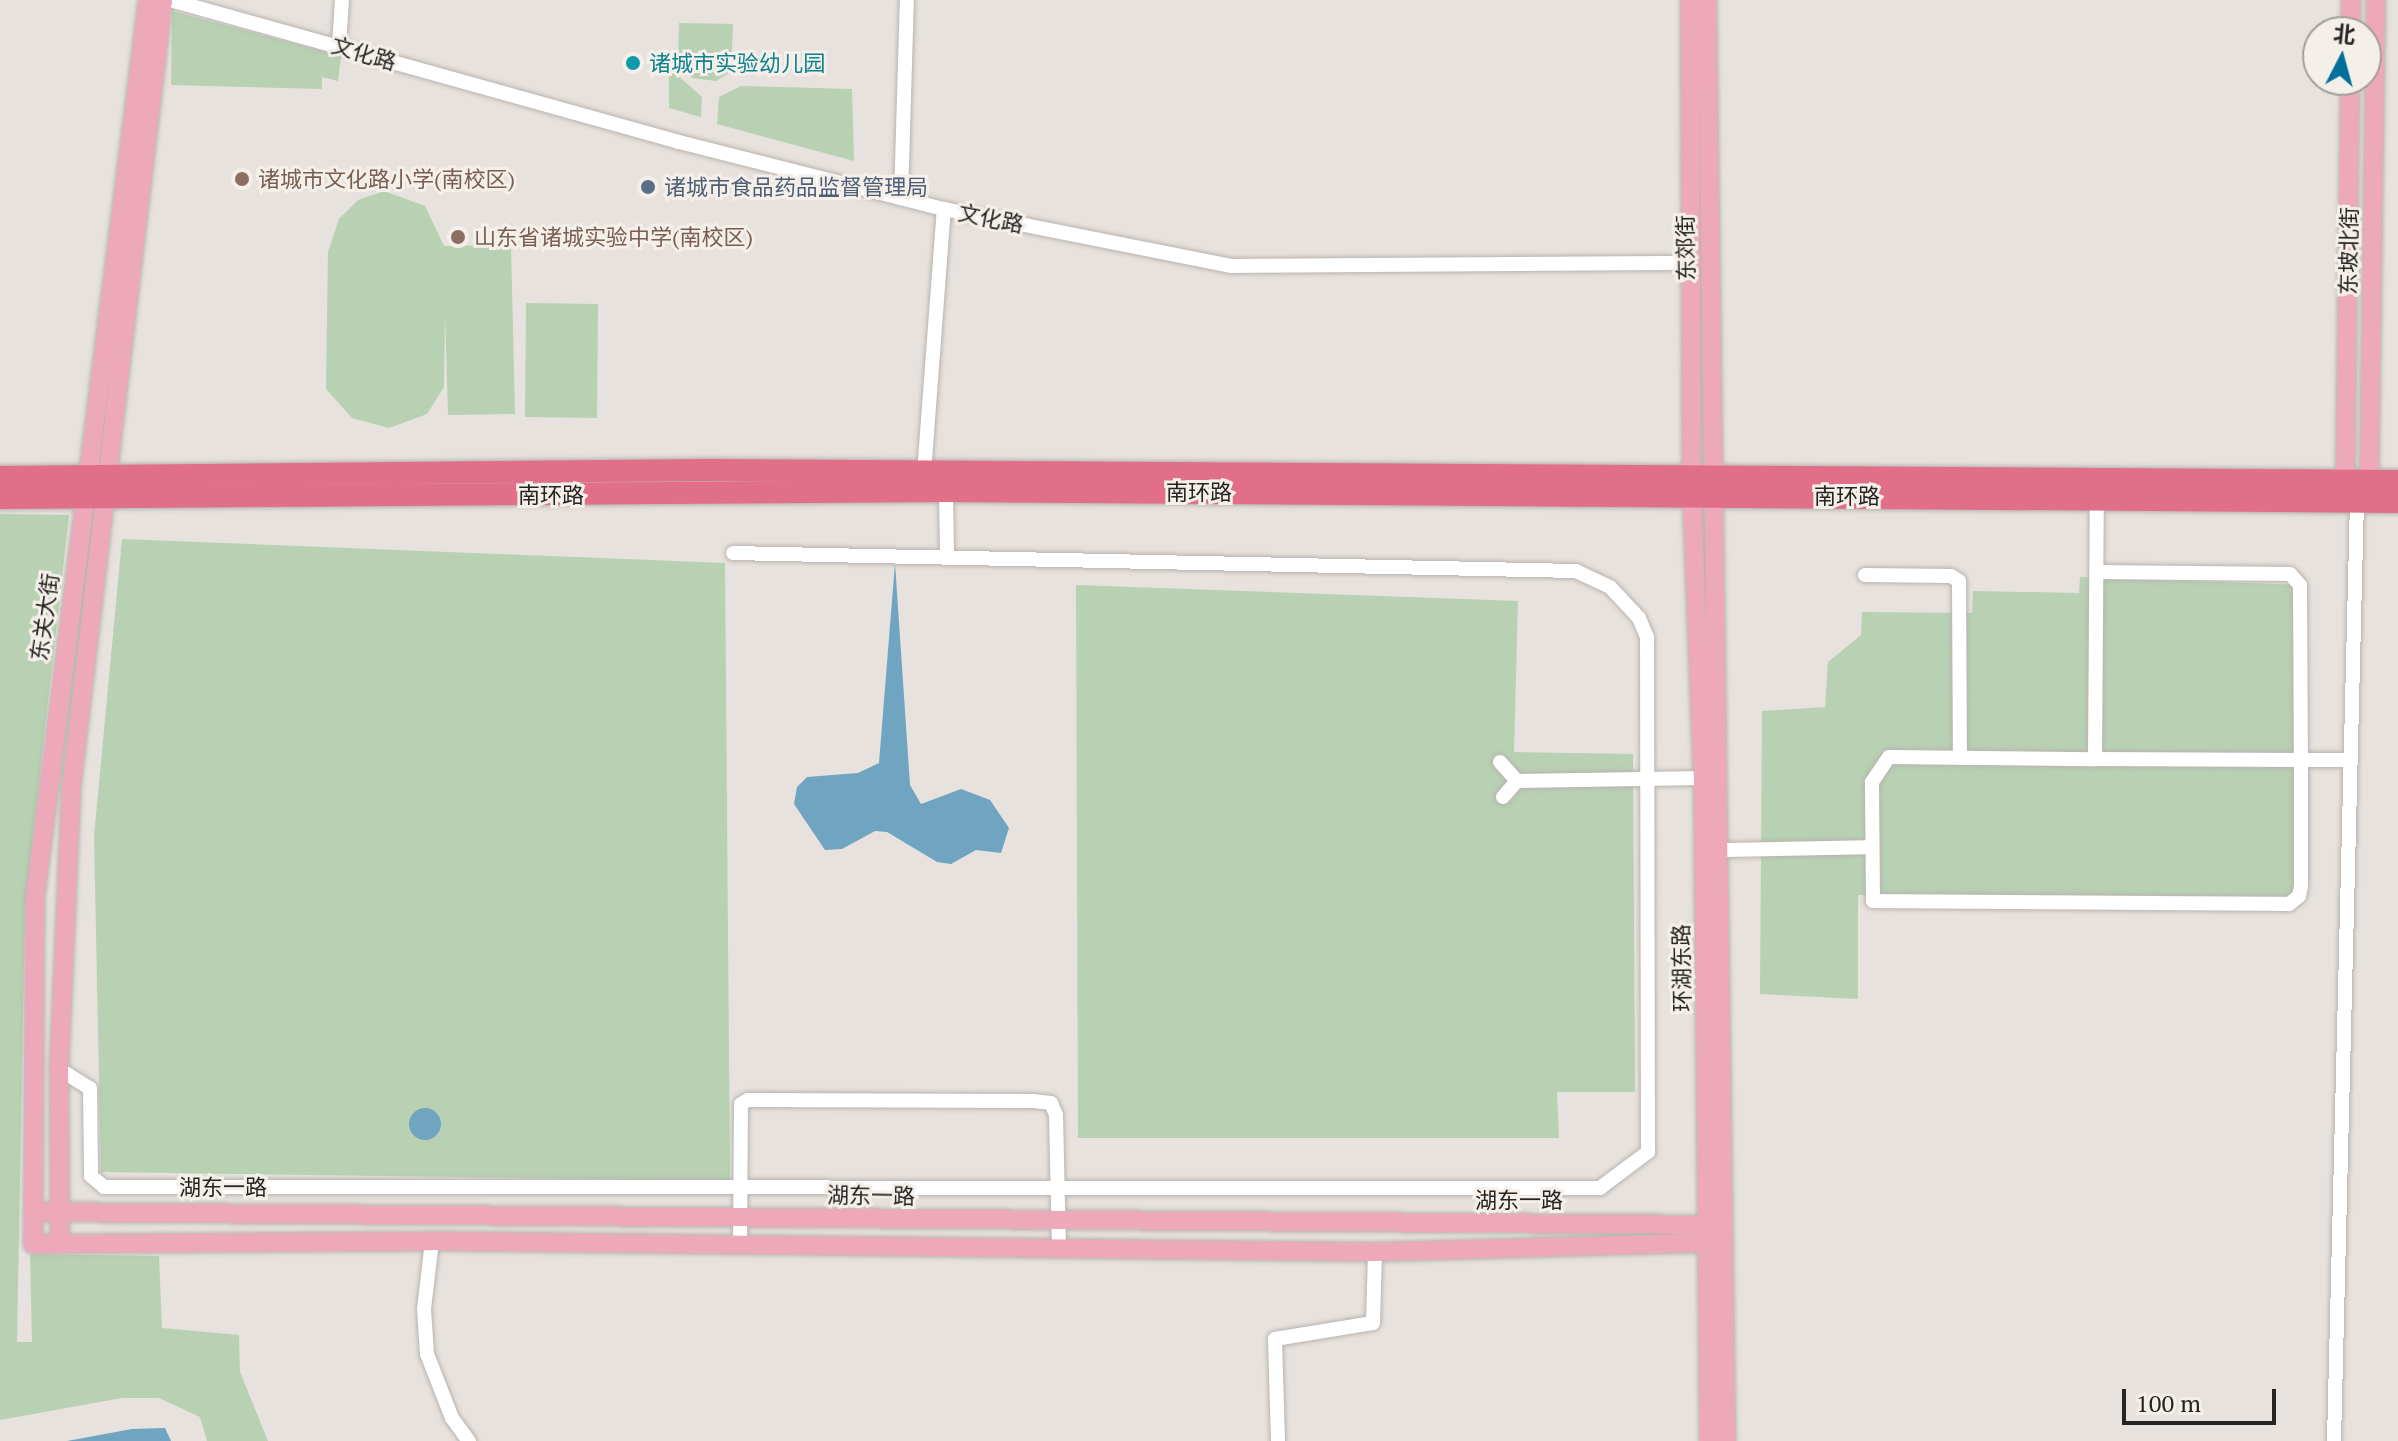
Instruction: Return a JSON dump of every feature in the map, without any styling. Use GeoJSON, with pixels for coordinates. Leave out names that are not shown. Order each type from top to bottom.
{"type":"FeatureCollection","features":[{"type":"Feature","properties":{"kind":"highway","name":"南环路"},"geometry":{"type":"LineString","coordinates":[[0,498],[96,488],[924,473],[2357,494],[2398,502]]}},
{"type":"Feature","properties":{"kind":"highway","name":"南环路"},"geometry":{"type":"LineString","coordinates":[[0,477],[96,488],[946,491],[1702,486],[2097,498],[2357,494],[2398,481]]}},
{"type":"Feature","properties":{"kind":"main road","name":"东关大街"},"geometry":{"type":"LineString","coordinates":[[148,0],[96,488],[71,789],[59,1069],[60,1244],[33,1244],[35,898],[96,488],[163,0]]}},
{"type":"Feature","properties":{"kind":"main road","name":"东郊街"},"geometry":{"type":"LineString","coordinates":[[1690,0],[1691,263],[1702,486]]}},
{"type":"Feature","properties":{"kind":"main road","name":"东郊街"},"geometry":{"type":"LineString","coordinates":[[1702,486],[1707,0]]}},
{"type":"Feature","properties":{"kind":"main road","name":"东坡北街"},"geometry":{"type":"LineString","coordinates":[[2357,494],[2376,0]]}},
{"type":"Feature","properties":{"kind":"main road","name":"东坡北街"},"geometry":{"type":"LineString","coordinates":[[2350,96],[2357,494]]}},
{"type":"Feature","properties":{"kind":"main road","name":"环湖东路"},"geometry":{"type":"LineString","coordinates":[[1702,486],[1709,1441]]}},
{"type":"Feature","properties":{"kind":"main road","name":"环湖东路"},"geometry":{"type":"LineString","coordinates":[[1702,486],[1720,850],[1726,1441]]}},
{"type":"Feature","properties":{"kind":"main road","name":"湖东一路"},"geometry":{"type":"LineString","coordinates":[[33,1212],[740,1217],[1708,1234]]}},
{"type":"Feature","properties":{"kind":"main road"},"geometry":{"type":"LineString","coordinates":[[60,1244],[432,1241],[1375,1252],[1708,1234]]}},
{"type":"Feature","properties":{"kind":"street","name":"文化路"},"geometry":{"type":"LineString","coordinates":[[170,0],[679,142],[944,209],[1231,266],[1691,263]]}},
{"type":"Feature","properties":{"kind":"street"},"geometry":{"type":"LineString","coordinates":[[339,46],[342,0]]}},
{"type":"Feature","properties":{"kind":"street"},"geometry":{"type":"LineString","coordinates":[[901,198],[907,0]]}},
{"type":"Feature","properties":{"kind":"street"},"geometry":{"type":"LineString","coordinates":[[924,473],[944,209]]}},
{"type":"Feature","properties":{"kind":"street"},"geometry":{"type":"LineString","coordinates":[[946,491],[947,554]]}},
{"type":"Feature","properties":{"kind":"street"},"geometry":{"type":"LineString","coordinates":[[2334,1441],[2357,494]]}},
{"type":"Feature","properties":{"kind":"street"},"geometry":{"type":"LineString","coordinates":[[2095,759],[2097,498]]}},
{"type":"Feature","properties":{"kind":"street"},"geometry":{"type":"LineString","coordinates":[[59,1069],[90,1088],[91,1176],[104,1187],[1591,1188],[1618,1178],[1648,1152],[1647,637],[1626,602],[1590,575],[947,554],[733,553]]}},
{"type":"Feature","properties":{"kind":"street"},"geometry":{"type":"LineString","coordinates":[[2098,572],[2290,574],[2300,585],[2301,760],[2301,886],[2289,904],[1873,901],[1872,782],[1879,766],[1889,757],[2095,759],[2301,760],[2351,760]]}},
{"type":"Feature","properties":{"kind":"street"},"geometry":{"type":"LineString","coordinates":[[1865,575],[1951,576],[1959,581],[1960,758]]}},
{"type":"Feature","properties":{"kind":"street"},"geometry":{"type":"LineString","coordinates":[[1500,762],[1517,781]]}},
{"type":"Feature","properties":{"kind":"street"},"geometry":{"type":"LineString","coordinates":[[1503,797],[1517,781],[1703,778]]}},
{"type":"Feature","properties":{"kind":"street"},"geometry":{"type":"LineString","coordinates":[[1720,850],[1872,847]]}},
{"type":"Feature","properties":{"kind":"street"},"geometry":{"type":"LineString","coordinates":[[740,1245],[741,1104],[748,1100],[1033,1101],[1051,1103],[1056,1115],[1059,1248]]}},
{"type":"Feature","properties":{"kind":"street"},"geometry":{"type":"LineString","coordinates":[[432,1241],[424,1309],[427,1354],[452,1418],[469,1441]]}},
{"type":"Feature","properties":{"kind":"street"},"geometry":{"type":"LineString","coordinates":[[1278,1441],[1275,1339],[1373,1323],[1375,1252]]}},
{"type":"Feature","properties":{"kind":"green space"},"geometry":{"type":"Polygon","coordinates":[[[172,11],[341,56],[338,81],[322,77],[322,89],[171,85],[172,11]]]}},
{"type":"Feature","properties":{"kind":"green space"},"geometry":{"type":"Polygon","coordinates":[[[679,23],[733,24],[731,71],[716,81],[692,78],[678,64],[679,23]]]}},
{"type":"Feature","properties":{"kind":"green space"},"geometry":{"type":"Polygon","coordinates":[[[669,68],[702,97],[701,117],[669,108],[669,68]]]}},
{"type":"Feature","properties":{"kind":"green space"},"geometry":{"type":"Polygon","coordinates":[[[741,86],[852,89],[854,161],[717,124],[719,97],[741,86]]]}},
{"type":"Feature","properties":{"kind":"green space"},"geometry":{"type":"Polygon","coordinates":[[[384,191],[425,206],[444,246],[511,245],[515,414],[448,415],[445,312],[444,387],[427,414],[389,428],[352,418],[326,389],[328,252],[339,219],[358,200],[384,191]]]}},
{"type":"Feature","properties":{"kind":"green space"},"geometry":{"type":"Polygon","coordinates":[[[526,303],[598,304],[597,418],[525,417],[526,303]]]}},
{"type":"Feature","properties":{"kind":"green space"},"geometry":{"type":"Polygon","coordinates":[[[0,514],[69,515],[25,908],[17,1342],[32,1342],[30,1254],[159,1256],[162,1328],[239,1335],[240,1372],[268,1441],[207,1441],[200,1417],[159,1398],[122,1398],[0,1420],[0,514]]]}},
{"type":"Feature","properties":{"kind":"green space"},"geometry":{"type":"Polygon","coordinates":[[[122,539],[725,563],[730,1181],[101,1172],[94,837],[122,539]]]}},
{"type":"Feature","properties":{"kind":"green space"},"geometry":{"type":"Polygon","coordinates":[[[2080,577],[2300,585],[2299,896],[1858,895],[1858,999],[1760,994],[1762,711],[1825,707],[1828,662],[1861,635],[1862,612],[1972,613],[1973,591],[2079,593],[2080,577]]]}},
{"type":"Feature","properties":{"kind":"green space"},"geometry":{"type":"Polygon","coordinates":[[[1076,585],[1518,601],[1514,752],[1633,754],[1635,1092],[1557,1092],[1559,1138],[1078,1138],[1076,585]]]}},
{"type":"Feature","properties":{"kind":"water"},"geometry":{"type":"Polygon","coordinates":[[[895,563],[910,785],[921,804],[961,789],[990,800],[1009,828],[1001,853],[976,850],[951,864],[937,862],[887,832],[875,831],[842,849],[825,850],[794,804],[797,787],[807,777],[858,773],[879,763],[895,563]]]}},
{"type":"Feature","properties":{"kind":"water"},"geometry":{"type":"Polygon","coordinates":[[[425,1108],[436,1113],[441,1124],[436,1135],[425,1140],[414,1135],[409,1124],[414,1113],[425,1108]]]}},
{"type":"Feature","properties":{"kind":"water"},"geometry":{"type":"Polygon","coordinates":[[[165,1428],[171,1441],[67,1441],[132,1429],[165,1428]]]}},
{"type":"Feature","properties":{"kind":"place","name":"诸城市实验幼儿园"},"geometry":{"type":"Point","coordinates":[633,63]}},
{"type":"Feature","properties":{"kind":"place","name":"诸城市文化路小学(南校区)"},"geometry":{"type":"Point","coordinates":[242,179]}},
{"type":"Feature","properties":{"kind":"place","name":"诸城市食品药品监督管理局"},"geometry":{"type":"Point","coordinates":[648,187]}},
{"type":"Feature","properties":{"kind":"place","name":"山东省诸城实验中学(南校区)"},"geometry":{"type":"Point","coordinates":[458,237]}}]}
